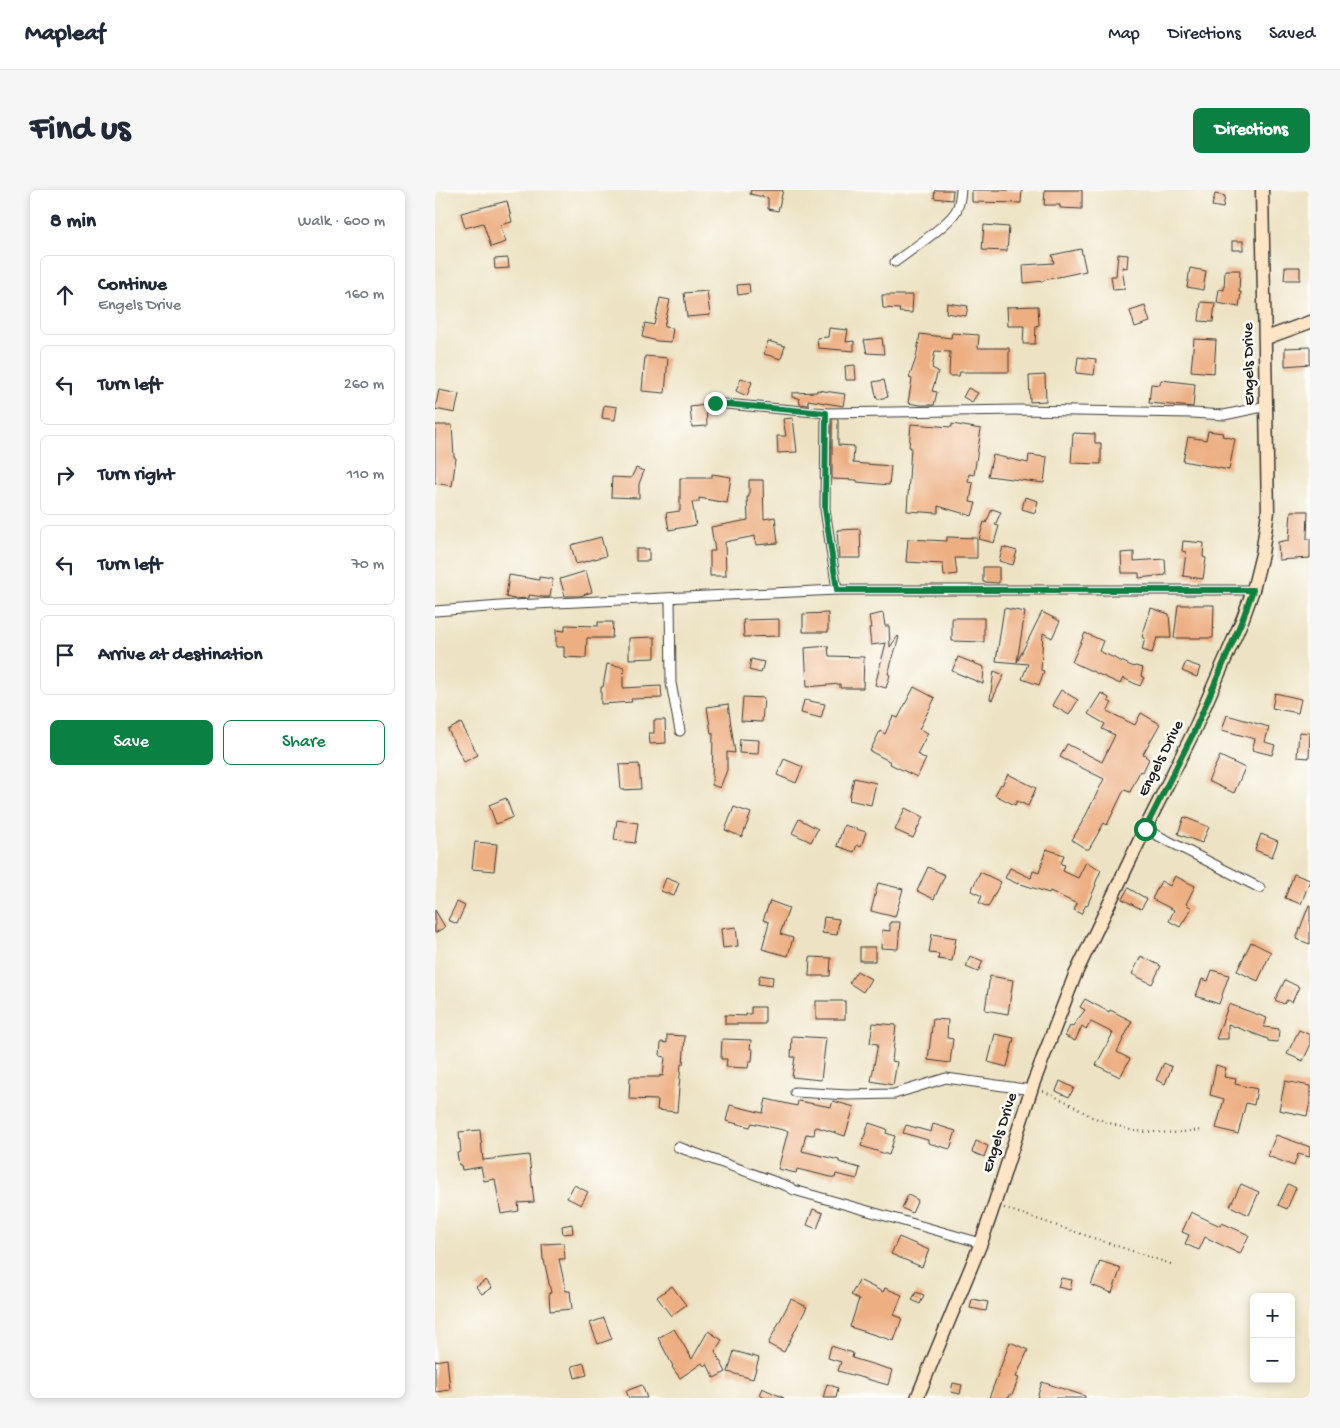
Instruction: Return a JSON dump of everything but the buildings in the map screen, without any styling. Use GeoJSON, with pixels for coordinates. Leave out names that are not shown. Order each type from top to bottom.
{"type":"FeatureCollection","features":[{"type":"Feature","properties":{"kind":"street"},"geometry":{"type":"LineString","coordinates":[[895,262],[922,243],[954,216],[958,208],[961,190]]}},
{"type":"Feature","properties":{"kind":"street","name":"Engels Drive"},"geometry":{"type":"LineString","coordinates":[[917,1398],[981,1243],[1033,1087],[1075,975],[1193,734],[1243,618],[1253,590],[1262,554],[1269,512],[1262,190]]}},
{"type":"Feature","properties":{"kind":"street"},"geometry":{"type":"LineString","coordinates":[[1266,338],[1310,322]]}},
{"type":"Feature","properties":{"kind":"street"},"geometry":{"type":"LineString","coordinates":[[715,403],[826,413],[1019,410],[1224,415],[1267,406]]}},
{"type":"Feature","properties":{"kind":"street"},"geometry":{"type":"LineString","coordinates":[[826,413],[825,509],[837,590]]}},
{"type":"Feature","properties":{"kind":"street"},"geometry":{"type":"LineString","coordinates":[[435,611],[514,605],[837,590],[1253,590]]}},
{"type":"Feature","properties":{"kind":"street"},"geometry":{"type":"LineString","coordinates":[[670,598],[671,683],[680,731]]}},
{"type":"Feature","properties":{"kind":"street"},"geometry":{"type":"LineString","coordinates":[[1145,829],[1260,888]]}},
{"type":"Feature","properties":{"kind":"street"},"geometry":{"type":"LineString","coordinates":[[795,1092],[848,1095],[894,1094],[946,1078],[1033,1087]]}},
{"type":"Feature","properties":{"kind":"street"},"geometry":{"type":"LineString","coordinates":[[678,1148],[794,1190],[981,1243]]}},
{"type":"Feature","properties":{"kind":"path"},"geometry":{"type":"LineString","coordinates":[[1033,1087],[1067,1102],[1093,1117],[1133,1131],[1173,1133],[1202,1130]]}},
{"type":"Feature","properties":{"kind":"path"},"geometry":{"type":"LineString","coordinates":[[994,1205],[1171,1264]]}},
{"type":"Feature","properties":{"kind":"route"},"geometry":{"type":"LineString","coordinates":[[715,403],[826,413],[825,509],[837,590],[1253,590],[1243,618],[1193,734],[1145,829]]}}]}
